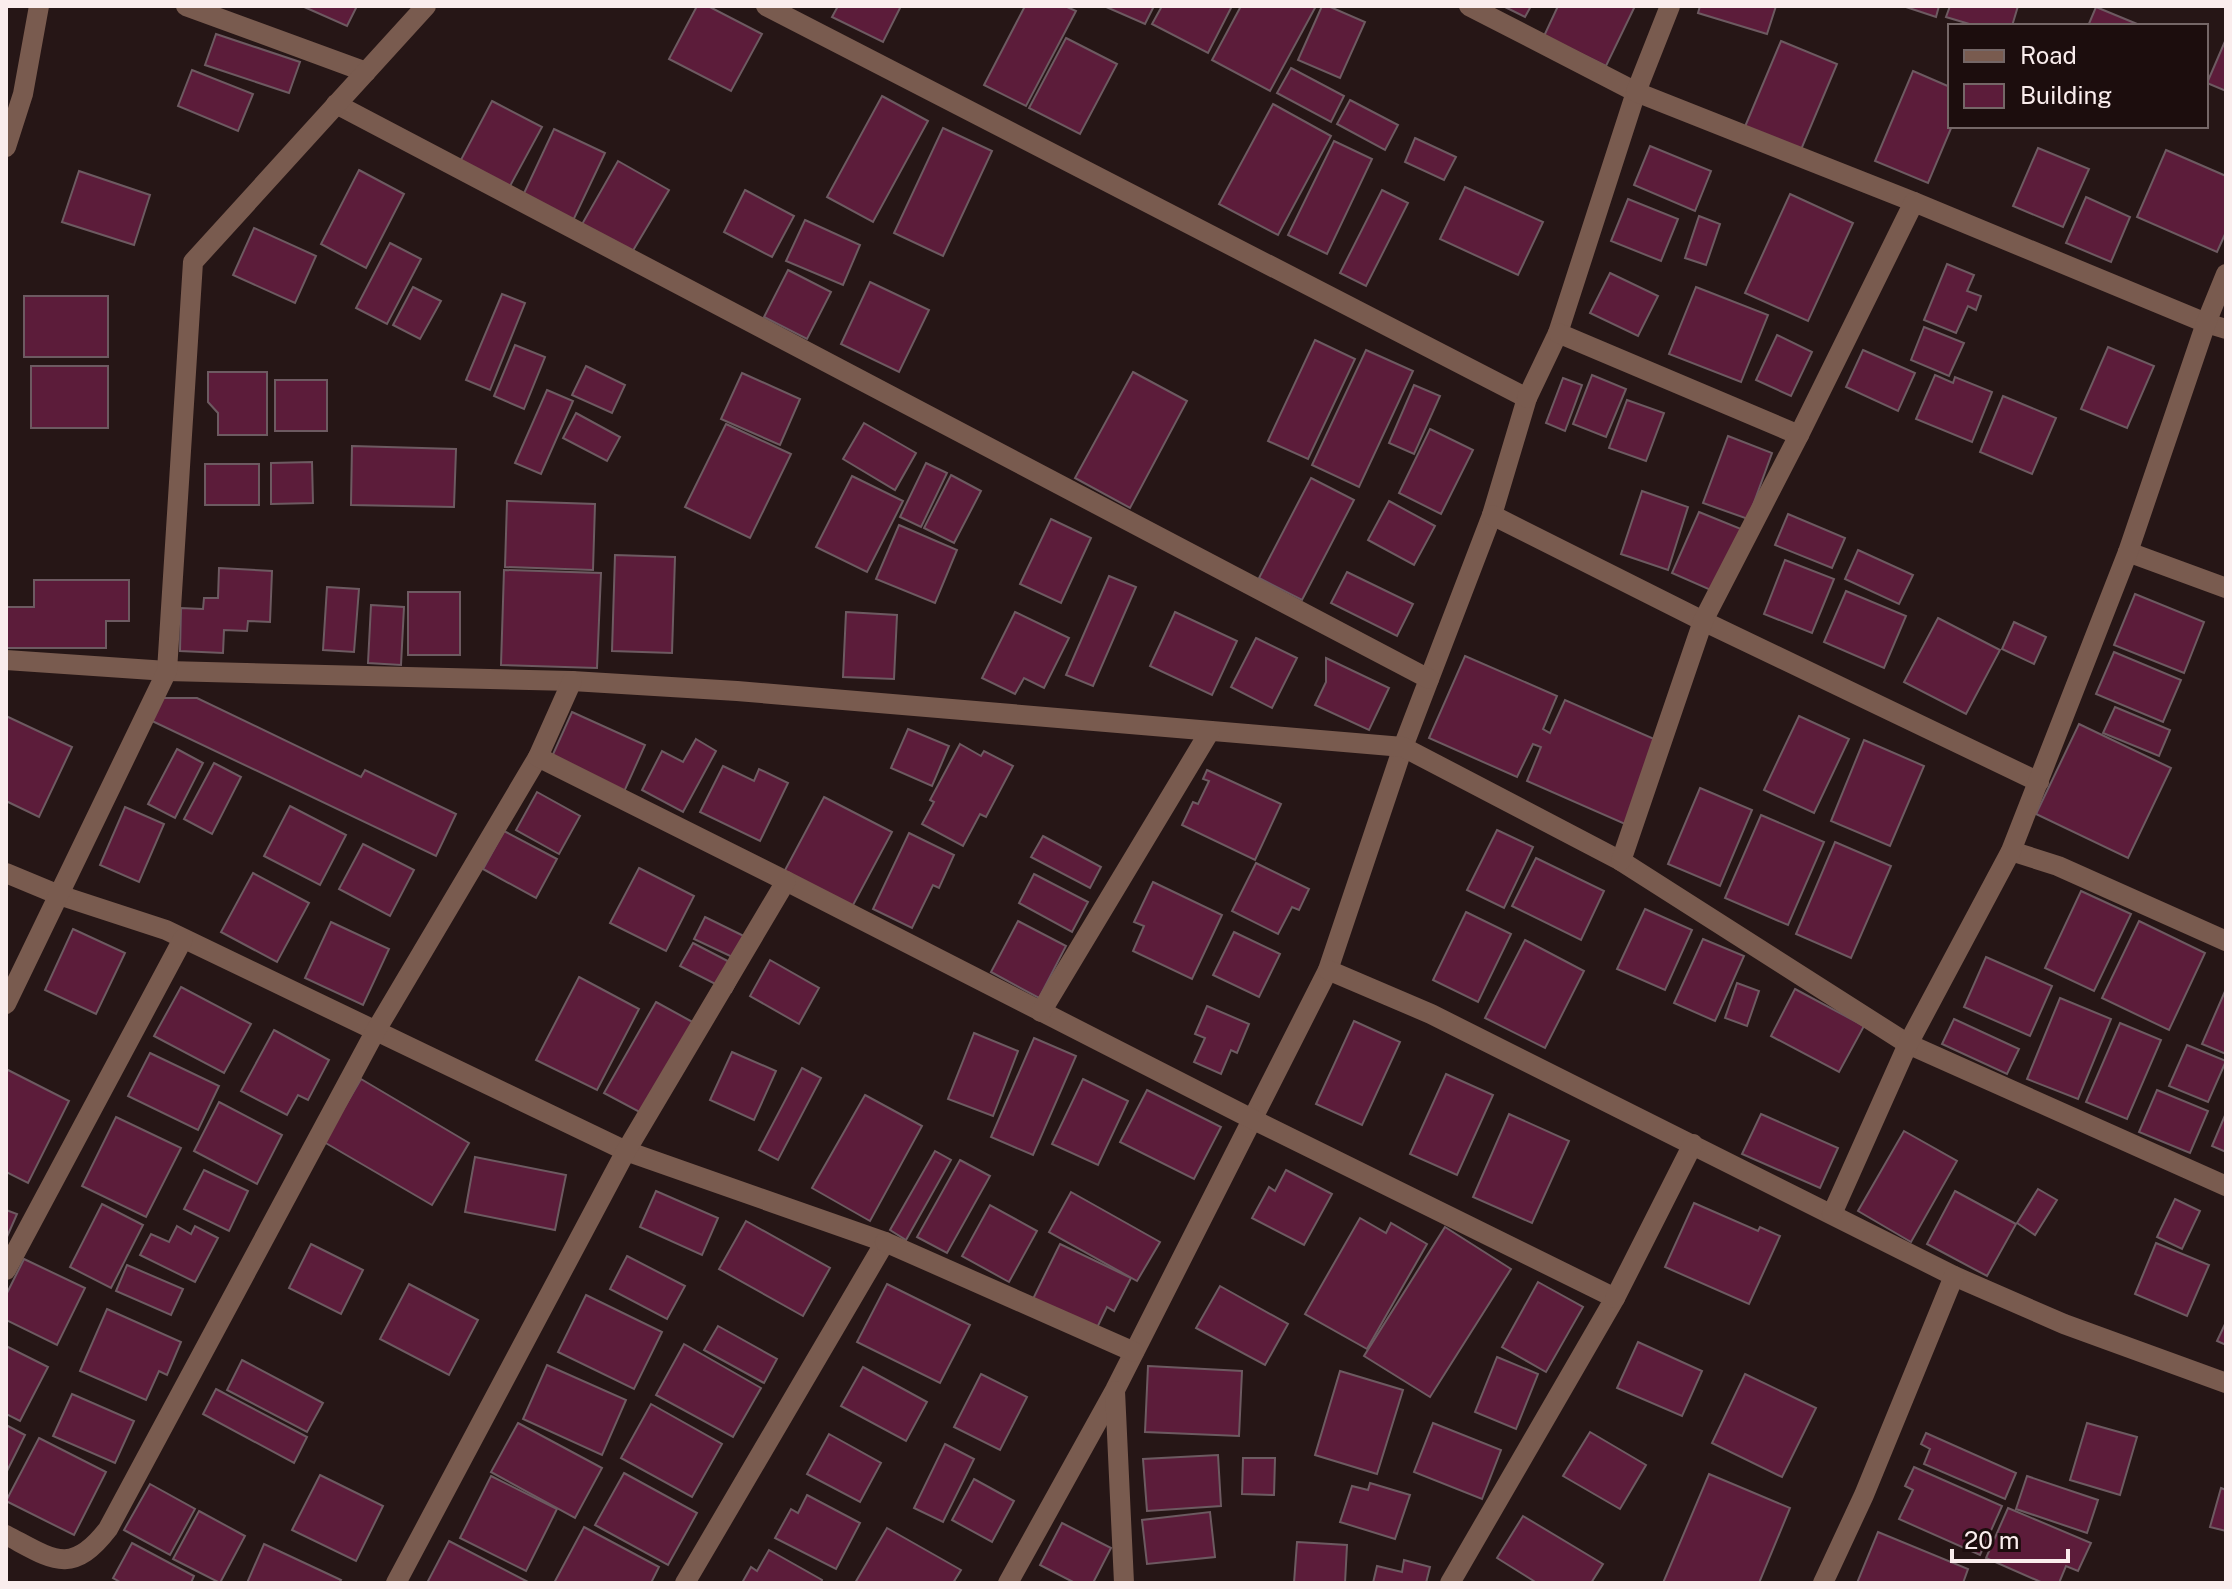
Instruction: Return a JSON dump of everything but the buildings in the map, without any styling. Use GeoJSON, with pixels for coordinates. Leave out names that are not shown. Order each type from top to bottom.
{"type":"FeatureCollection","features":[{"type":"Feature","properties":{"kind":"street"},"geometry":{"type":"LineString","coordinates":[[6,147],[23,94],[39,6]]}},
{"type":"Feature","properties":{"kind":"street"},"geometry":{"type":"LineString","coordinates":[[186,6],[366,72]]}},
{"type":"Feature","properties":{"kind":"street"},"geometry":{"type":"LineString","coordinates":[[6,1004],[167,671],[193,262],[426,6]]}},
{"type":"Feature","properties":{"kind":"street"},"geometry":{"type":"LineString","coordinates":[[766,6],[1527,398]]}},
{"type":"Feature","properties":{"kind":"street"},"geometry":{"type":"LineString","coordinates":[[1469,6],[1636,92],[2226,329]]}},
{"type":"Feature","properties":{"kind":"street"},"geometry":{"type":"LineString","coordinates":[[1008,1583],[1115,1390],[1328,970],[1403,747],[1492,515],[1527,398],[1558,333],[1636,92],[1670,6]]}},
{"type":"Feature","properties":{"kind":"street"},"geometry":{"type":"LineString","coordinates":[[336,104],[1429,679]]}},
{"type":"Feature","properties":{"kind":"street"},"geometry":{"type":"LineString","coordinates":[[1621,861],[1703,621],[1914,202]]}},
{"type":"Feature","properties":{"kind":"street"},"geometry":{"type":"LineString","coordinates":[[1832,1214],[1908,1044],[2011,851],[2128,552],[2206,323],[2226,274]]}},
{"type":"Feature","properties":{"kind":"street"},"geometry":{"type":"LineString","coordinates":[[1558,333],[1799,435]]}},
{"type":"Feature","properties":{"kind":"street"},"geometry":{"type":"LineString","coordinates":[[1492,515],[1703,621],[2039,782]]}},
{"type":"Feature","properties":{"kind":"street"},"geometry":{"type":"LineString","coordinates":[[2128,552],[2226,588]]}},
{"type":"Feature","properties":{"kind":"street"},"geometry":{"type":"LineString","coordinates":[[6,660],[167,671],[572,681],[737,691],[1403,747],[1621,861],[1908,1044],[2226,1186]]}},
{"type":"Feature","properties":{"kind":"street"},"geometry":{"type":"LineString","coordinates":[[6,1535],[52,1559],[67,1560],[94,1548],[108,1529],[375,1032],[538,757],[572,681]]}},
{"type":"Feature","properties":{"kind":"street"},"geometry":{"type":"LineString","coordinates":[[1041,1012],[1210,731]]}},
{"type":"Feature","properties":{"kind":"street"},"geometry":{"type":"LineString","coordinates":[[538,757],[1252,1119],[1615,1298]]}},
{"type":"Feature","properties":{"kind":"street"},"geometry":{"type":"LineString","coordinates":[[2011,851],[2058,866],[2226,941]]}},
{"type":"Feature","properties":{"kind":"street"},"geometry":{"type":"LineString","coordinates":[[6,873],[59,895],[166,930],[626,1151],[885,1242],[1134,1352]]}},
{"type":"Feature","properties":{"kind":"street"},"geometry":{"type":"LineString","coordinates":[[396,1583],[626,1151],[786,881]]}},
{"type":"Feature","properties":{"kind":"street"},"geometry":{"type":"LineString","coordinates":[[6,1270],[183,939]]}},
{"type":"Feature","properties":{"kind":"street"},"geometry":{"type":"LineString","coordinates":[[1328,970],[1431,1014],[1954,1276],[2064,1324],[2226,1383]]}},
{"type":"Feature","properties":{"kind":"street"},"geometry":{"type":"LineString","coordinates":[[1450,1583],[1615,1298],[1693,1144]]}},
{"type":"Feature","properties":{"kind":"street"},"geometry":{"type":"LineString","coordinates":[[685,1583],[885,1242]]}},
{"type":"Feature","properties":{"kind":"street"},"geometry":{"type":"LineString","coordinates":[[1823,1583],[1864,1495],[1954,1276]]}},
{"type":"Feature","properties":{"kind":"street"},"geometry":{"type":"LineString","coordinates":[[1115,1390],[1124,1583]]}}]}
